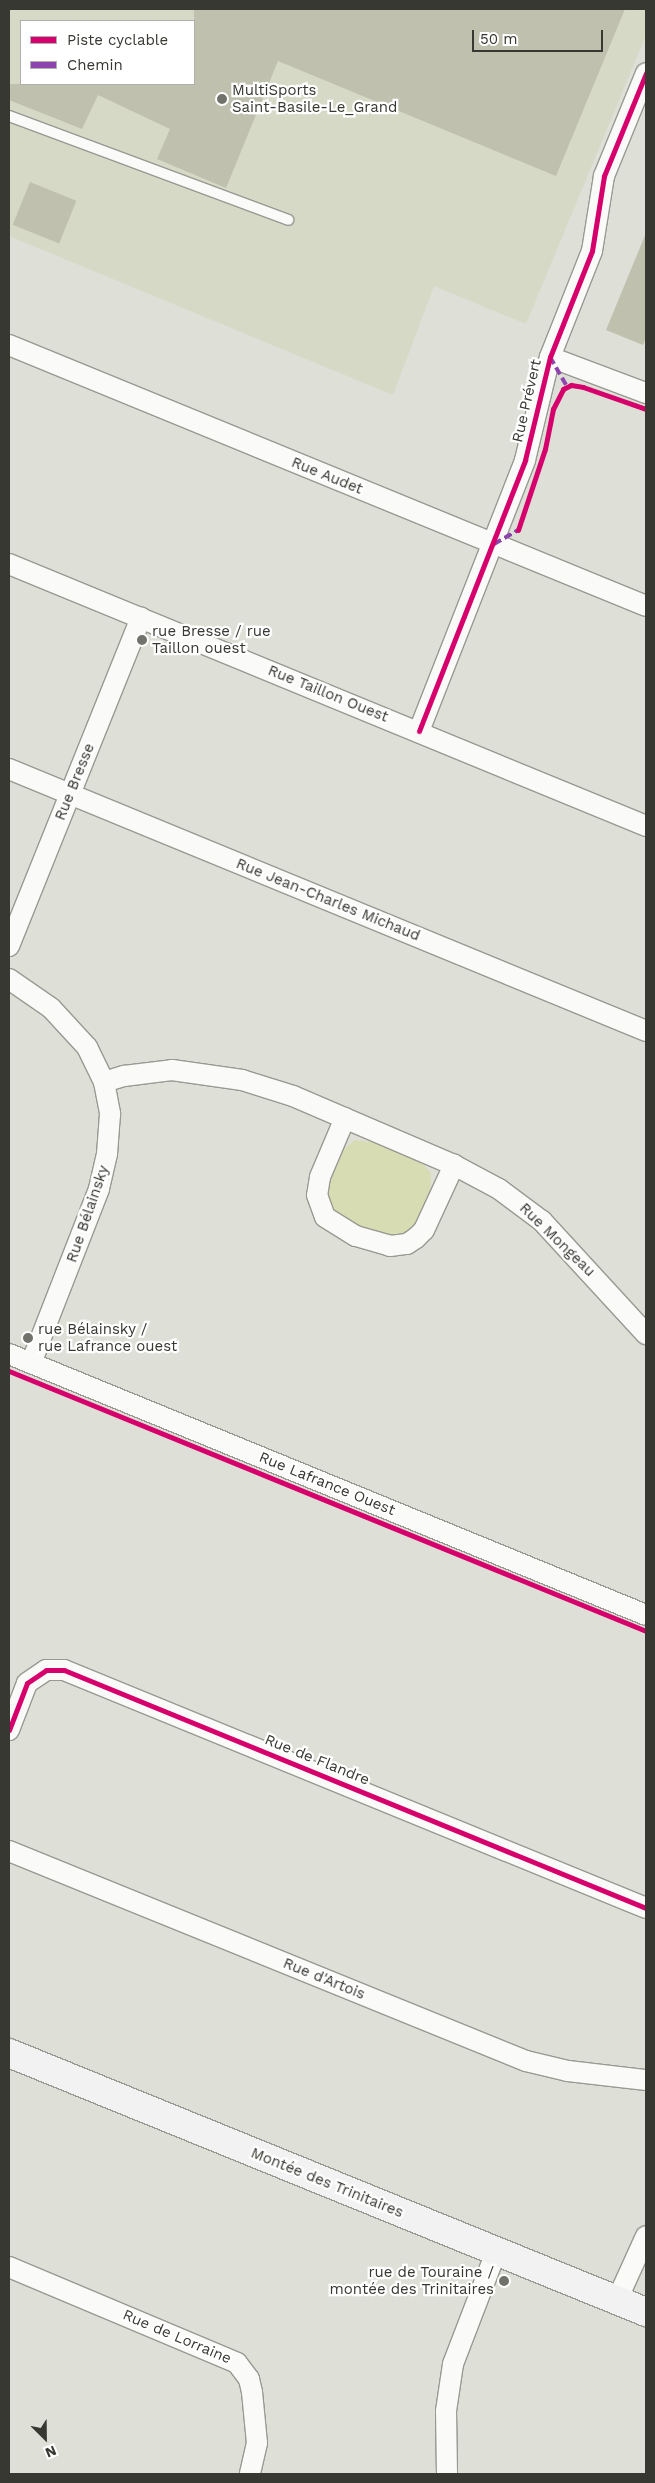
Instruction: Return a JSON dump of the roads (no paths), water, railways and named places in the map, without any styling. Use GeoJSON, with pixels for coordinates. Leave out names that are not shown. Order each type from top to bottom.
{"type":"FeatureCollection","features":[{"type":"Feature","properties":{"kind":"street","name":"Rue Prévert"},"geometry":{"type":"LineString","coordinates":[[419,731],[494,544],[529,449],[550,357],[588,264],[604,176],[646,73]]}},
{"type":"Feature","properties":{"kind":"street","name":"Rue Audet"},"geometry":{"type":"LineString","coordinates":[[9,345],[646,606]]}},
{"type":"Feature","properties":{"kind":"street"},"geometry":{"type":"LineString","coordinates":[[550,357],[646,393]]}},
{"type":"Feature","properties":{"kind":"street","name":"Rue Taillon Ouest"},"geometry":{"type":"LineString","coordinates":[[9,564],[419,731],[646,826]]}},
{"type":"Feature","properties":{"kind":"street","name":"Rue Bresse"},"geometry":{"type":"LineString","coordinates":[[9,946],[141,618]]}},
{"type":"Feature","properties":{"kind":"street","name":"Rue Jean-Charles Michaud"},"geometry":{"type":"LineString","coordinates":[[9,769],[646,1030]]}},
{"type":"Feature","properties":{"kind":"street","name":"Rue Bélainsky"},"geometry":{"type":"LineString","coordinates":[[9,979],[35,995],[65,1020],[87,1047],[104,1082],[110,1114],[104,1172],[86,1226],[31,1363]]}},
{"type":"Feature","properties":{"kind":"street","name":"Rue Mongeau"},"geometry":{"type":"LineString","coordinates":[[104,1082],[149,1072],[218,1075],[284,1093],[454,1165],[499,1189],[542,1221],[646,1334]]}},
{"type":"Feature","properties":{"kind":"street"},"geometry":{"type":"LineString","coordinates":[[345,1118],[320,1177],[317,1194],[325,1217],[356,1236],[390,1246],[407,1244],[416,1238],[429,1220],[454,1165]]}},
{"type":"Feature","properties":{"kind":"street","name":"Rue Lafrance Ouest"},"geometry":{"type":"LineString","coordinates":[[9,1354],[646,1615]]}},
{"type":"Feature","properties":{"kind":"street","name":"Rue de Flandre"},"geometry":{"type":"LineString","coordinates":[[9,1730],[27,1683],[46,1670],[64,1670],[646,1908]]}},
{"type":"Feature","properties":{"kind":"street","name":"Rue d'Artois"},"geometry":{"type":"LineString","coordinates":[[9,1851],[526,2061],[568,2071],[646,2080]]}},
{"type":"Feature","properties":{"kind":"street","name":"Montée des Trinitaires"},"geometry":{"type":"LineString","coordinates":[[9,2053],[646,2312]]}},
{"type":"Feature","properties":{"kind":"street"},"geometry":{"type":"LineString","coordinates":[[617,2300],[646,2236]]}},
{"type":"Feature","properties":{"kind":"street"},"geometry":{"type":"LineString","coordinates":[[447,2474],[446,2411],[453,2364],[496,2252]]}},
{"type":"Feature","properties":{"kind":"street","name":"Rue de Lorraine"},"geometry":{"type":"LineString","coordinates":[[9,2267],[237,2363],[249,2379],[252,2392],[257,2443],[250,2474]]}},
{"type":"Feature","properties":{"kind":"lane"},"geometry":{"type":"LineString","coordinates":[[9,116],[288,220]]}},
{"type":"Feature","properties":{"kind":"place","name":"MultiSports Saint-Basile-Le_Grand"},"geometry":{"type":"Point","coordinates":[222,99]}},
{"type":"Feature","properties":{"kind":"place","name":"rue Bresse / rue Taillon ouest"},"geometry":{"type":"Point","coordinates":[142,640]}},
{"type":"Feature","properties":{"kind":"place","name":"rue Bélainsky / rue Lafrance ouest"},"geometry":{"type":"Point","coordinates":[28,1338]}},
{"type":"Feature","properties":{"kind":"place","name":"rue de Touraine / montée des Trinitaires"},"geometry":{"type":"Point","coordinates":[504,2281]}}]}
